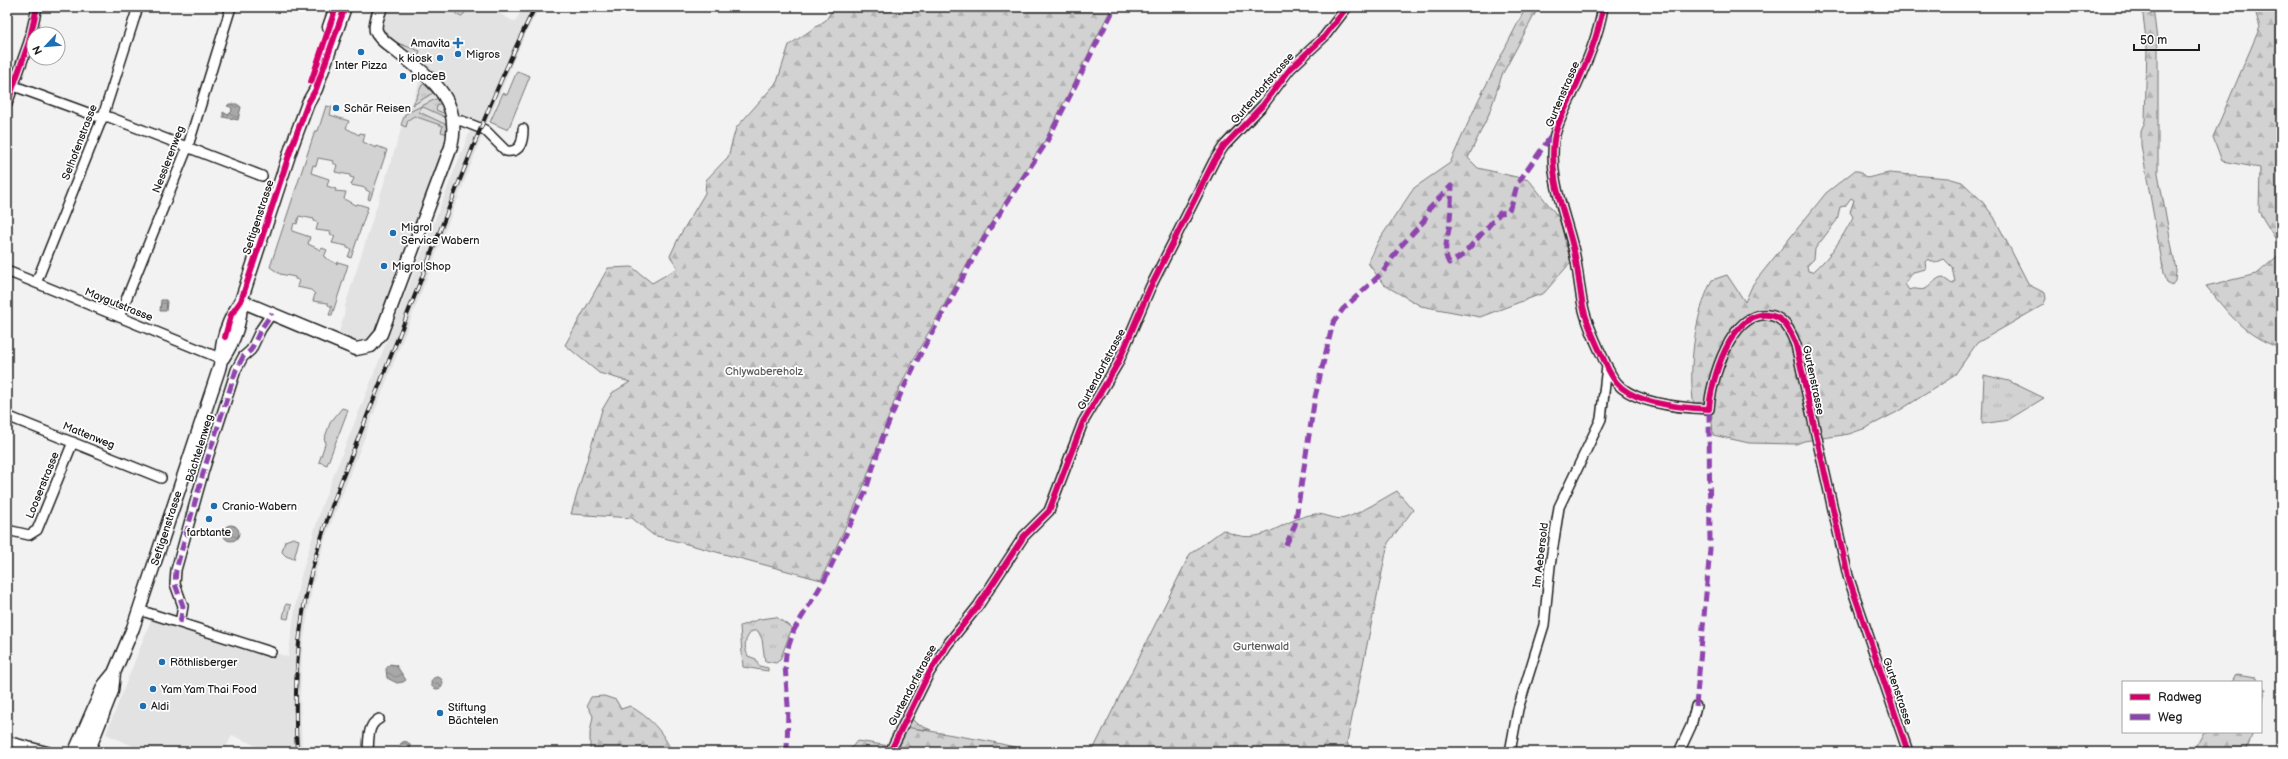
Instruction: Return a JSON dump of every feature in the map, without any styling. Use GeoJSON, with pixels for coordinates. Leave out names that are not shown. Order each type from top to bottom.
{"type":"FeatureCollection","features":[{"type":"Feature","properties":{"kind":"main road","name":"Seftigenstrasse"},"geometry":{"type":"LineString","coordinates":[[308,103],[309,87],[336,7]]}},
{"type":"Feature","properties":{"kind":"main road","name":"Seftigenstrasse"},"geometry":{"type":"LineString","coordinates":[[81,751],[104,685],[114,673],[139,610],[222,359],[223,341],[231,315],[241,301],[308,103],[316,89],[345,7]]}},
{"type":"Feature","properties":{"kind":"main road"},"geometry":{"type":"LineString","coordinates":[[241,301],[351,348],[364,349],[375,344],[381,334],[451,146],[454,121],[449,104],[435,86],[378,35],[376,25],[381,7]]}},
{"type":"Feature","properties":{"kind":"street"},"geometry":{"type":"LineString","coordinates":[[7,104],[29,42],[37,7]]}},
{"type":"Feature","properties":{"kind":"street","name":"Selhofenstrasse"},"geometry":{"type":"LineString","coordinates":[[36,283],[103,116],[138,7]]}},
{"type":"Feature","properties":{"kind":"street","name":"Nesslerenweg"},"geometry":{"type":"LineString","coordinates":[[119,317],[188,146],[231,7]]}},
{"type":"Feature","properties":{"kind":"street","name":"Gurtendorfstrasse"},"geometry":{"type":"LineString","coordinates":[[890,752],[929,673],[947,645],[978,606],[1024,536],[1049,511],[1084,422],[1118,363],[1150,288],[1214,161],[1224,146],[1263,105],[1290,69],[1324,37],[1347,7]]}},
{"type":"Feature","properties":{"kind":"street","name":"Gurtenstrasse"},"geometry":{"type":"LineString","coordinates":[[1603,7],[1600,28],[1557,130],[1553,161],[1558,194],[1573,247],[1583,307],[1607,366],[1621,388],[1639,397],[1678,407],[1709,409],[1712,387],[1726,349],[1743,324],[1753,318],[1766,314],[1778,318],[1788,328],[1796,345],[1850,582],[1908,752]]}},
{"type":"Feature","properties":{"kind":"street"},"geometry":{"type":"LineString","coordinates":[[14,86],[96,116],[110,117],[262,176]]}},
{"type":"Feature","properties":{"kind":"street"},"geometry":{"type":"LineString","coordinates":[[454,121],[462,121],[485,130],[506,151],[514,151],[520,147],[523,139],[523,129]]}},
{"type":"Feature","properties":{"kind":"street","name":"Maygutstrasse"},"geometry":{"type":"LineString","coordinates":[[7,271],[222,359]]}},
{"type":"Feature","properties":{"kind":"street","name":"Bächtelenweg"},"geometry":{"type":"LineString","coordinates":[[180,623],[183,606],[175,577],[204,470],[236,370],[243,357],[251,350],[261,329],[272,313]]}},
{"type":"Feature","properties":{"kind":"street","name":"Im Aebersold"},"geometry":{"type":"LineString","coordinates":[[1510,752],[1518,709],[1544,625],[1559,507],[1600,419],[1607,366]]}},
{"type":"Feature","properties":{"kind":"street","name":"Mattenweg"},"geometry":{"type":"LineString","coordinates":[[7,416],[162,478]]}},
{"type":"Feature","properties":{"kind":"street","name":"Looserstrasse"},"geometry":{"type":"LineString","coordinates":[[7,530],[29,535],[37,530],[73,442]]}},
{"type":"Feature","properties":{"kind":"street"},"geometry":{"type":"LineString","coordinates":[[139,610],[271,652]]}},
{"type":"Feature","properties":{"kind":"street"},"geometry":{"type":"LineString","coordinates":[[1679,752],[1691,726],[1696,706]]}},
{"type":"Feature","properties":{"kind":"street"},"geometry":{"type":"LineString","coordinates":[[368,752],[370,729],[374,721],[379,719]]}},
{"type":"Feature","properties":{"kind":"street"},"geometry":{"type":"LineString","coordinates":[[7,741],[50,752]]}},
{"type":"Feature","properties":{"kind":"shaded area"},"geometry":{"type":"Polygon","coordinates":[[[385,7],[493,7],[493,10],[515,22],[523,7],[540,7],[521,43],[485,129],[325,539],[312,588],[302,651],[300,699],[302,752],[270,752],[232,735],[224,752],[146,752],[106,734],[153,615],[288,657],[299,583],[322,505],[474,121],[460,117],[387,39],[380,27],[385,7]]]}},
{"type":"Feature","properties":{"kind":"shaded area"},"geometry":{"type":"Polygon","coordinates":[[[421,76],[446,106],[449,137],[377,335],[365,345],[339,340],[338,335],[344,316],[345,306],[406,114],[414,99],[421,76]]]}},
{"type":"Feature","properties":{"kind":"green space"},"geometry":{"type":"Polygon","coordinates":[[[458,6],[462,6],[464,7],[464,15],[458,16],[455,13],[455,9],[458,6]]]}},
{"type":"Feature","properties":{"kind":"green space","name":"Chlywabereholz"},"geometry":{"type":"Polygon","coordinates":[[[834,7],[1112,7],[1044,142],[987,229],[918,351],[898,391],[861,493],[821,580],[653,535],[632,518],[571,514],[602,410],[612,393],[630,382],[599,373],[565,345],[608,268],[632,267],[652,283],[678,268],[670,256],[679,237],[705,193],[706,180],[728,157],[736,128],[777,82],[789,45],[826,20],[834,7]]]}},
{"type":"Feature","properties":{"kind":"green space"},"geometry":{"type":"Polygon","coordinates":[[[1526,7],[1540,7],[1502,75],[1489,114],[1468,158],[1478,168],[1529,180],[1559,218],[1571,262],[1544,293],[1480,317],[1421,306],[1384,285],[1368,263],[1379,240],[1414,188],[1450,163],[1478,101],[1526,7]]]}},
{"type":"Feature","properties":{"kind":"green space"},"geometry":{"type":"Polygon","coordinates":[[[2142,7],[2153,7],[2158,48],[2158,173],[2176,270],[2175,281],[2171,286],[2167,283],[2164,273],[2141,145],[2141,132],[2145,121],[2147,47],[2142,7]]]}},
{"type":"Feature","properties":{"kind":"green space"},"geometry":{"type":"Polygon","coordinates":[[[2254,7],[2281,7],[2281,248],[2259,212],[2260,168],[2222,161],[2213,137],[2260,27],[2254,7]]]}},
{"type":"Feature","properties":{"kind":"green space"},"geometry":{"type":"Polygon","coordinates":[[[385,32],[388,33],[389,40],[420,51],[417,60],[414,61],[387,39],[383,35],[385,32]]]}},
{"type":"Feature","properties":{"kind":"green space"},"geometry":{"type":"Polygon","coordinates":[[[517,71],[530,76],[508,130],[490,122],[503,93],[507,95],[517,71]]]}},
{"type":"Feature","properties":{"kind":"green space"},"geometry":{"type":"Polygon","coordinates":[[[424,84],[433,93],[413,105],[422,85],[424,84]]]}},
{"type":"Feature","properties":{"kind":"green space"},"geometry":{"type":"Polygon","coordinates":[[[438,98],[443,104],[438,104],[436,110],[448,115],[449,119],[421,106],[438,98]]]}},
{"type":"Feature","properties":{"kind":"green space"},"geometry":{"type":"Polygon","coordinates":[[[326,106],[332,107],[330,115],[349,121],[346,128],[359,135],[360,133],[365,134],[363,142],[376,148],[377,146],[387,150],[370,200],[368,199],[370,192],[366,190],[366,188],[351,185],[354,178],[350,177],[350,175],[335,172],[337,165],[333,163],[334,161],[318,158],[316,166],[313,165],[311,173],[329,179],[327,186],[336,189],[335,191],[346,192],[344,199],[355,205],[358,204],[368,207],[351,258],[348,257],[351,249],[347,248],[347,246],[332,243],[335,236],[330,234],[331,232],[316,230],[318,223],[314,221],[314,219],[299,216],[297,224],[294,223],[292,231],[310,237],[308,244],[321,250],[322,248],[327,250],[324,257],[337,264],[338,262],[348,265],[332,315],[329,315],[332,307],[328,305],[328,303],[313,301],[315,294],[311,290],[297,287],[299,280],[295,279],[295,277],[280,274],[270,267],[315,131],[318,131],[326,106]]]}},
{"type":"Feature","properties":{"kind":"green space"},"geometry":{"type":"Polygon","coordinates":[[[421,106],[419,112],[447,125],[449,129],[448,134],[441,132],[443,126],[414,116],[408,120],[406,127],[401,125],[405,114],[421,106]]]}},
{"type":"Feature","properties":{"kind":"green space"},"geometry":{"type":"Polygon","coordinates":[[[1854,171],[1858,171],[1867,178],[1889,173],[1948,178],[1962,182],[1981,200],[1994,217],[2029,285],[2045,293],[2046,299],[2043,305],[1977,343],[1954,376],[1897,412],[1866,428],[1849,434],[1804,441],[1796,444],[1749,443],[1713,435],[1711,409],[1694,408],[1692,393],[1692,360],[1697,326],[1706,294],[1712,280],[1727,275],[1745,302],[1753,284],[1826,193],[1854,171]],[[1851,198],[1845,206],[1840,207],[1837,220],[1815,249],[1814,259],[1807,266],[1808,271],[1813,272],[1819,266],[1831,253],[1845,232],[1853,217],[1850,212],[1854,200],[1851,198]],[[1928,259],[1925,262],[1926,269],[1913,272],[1905,284],[1909,290],[1925,289],[1937,279],[1942,277],[1952,284],[1955,282],[1952,267],[1944,259],[1935,263],[1928,259]]]}},
{"type":"Feature","properties":{"kind":"green space"},"geometry":{"type":"Polygon","coordinates":[[[2281,253],[2281,348],[2257,338],[2248,331],[2230,315],[2206,286],[2257,274],[2281,253]]]}},
{"type":"Feature","properties":{"kind":"green space"},"geometry":{"type":"Polygon","coordinates":[[[1984,375],[2009,381],[2044,398],[2008,420],[1982,424],[1984,375]]]}},
{"type":"Feature","properties":{"kind":"green space"},"geometry":{"type":"Polygon","coordinates":[[[342,408],[348,410],[327,465],[319,462],[326,441],[324,440],[330,423],[342,408]]]}},
{"type":"Feature","properties":{"kind":"green space","name":"Gurtenwald"},"geometry":{"type":"Polygon","coordinates":[[[1397,491],[1413,510],[1388,543],[1347,742],[1351,752],[1092,752],[1190,554],[1223,530],[1249,537],[1260,535],[1291,521],[1315,514],[1341,519],[1365,509],[1397,491]]]}},
{"type":"Feature","properties":{"kind":"green space"},"geometry":{"type":"Polygon","coordinates":[[[293,538],[299,540],[294,559],[286,556],[282,552],[285,541],[293,538]]]}},
{"type":"Feature","properties":{"kind":"green space"},"geometry":{"type":"Polygon","coordinates":[[[286,604],[291,605],[288,619],[283,618],[286,604]]]}},
{"type":"Feature","properties":{"kind":"green space"},"geometry":{"type":"Polygon","coordinates":[[[776,617],[792,628],[780,660],[776,663],[765,661],[762,639],[758,631],[752,631],[746,642],[748,656],[756,659],[759,666],[768,668],[768,671],[743,667],[740,626],[760,619],[776,617]]]}},
{"type":"Feature","properties":{"kind":"green space"},"geometry":{"type":"Polygon","coordinates":[[[2236,675],[2256,678],[2258,681],[2233,681],[2236,675]]]}},
{"type":"Feature","properties":{"kind":"green space"},"geometry":{"type":"Polygon","coordinates":[[[2262,685],[2266,690],[2262,703],[2262,685]]]}},
{"type":"Feature","properties":{"kind":"green space"},"geometry":{"type":"Polygon","coordinates":[[[604,696],[616,700],[621,709],[630,706],[644,715],[660,731],[672,752],[590,752],[590,733],[593,716],[587,705],[591,697],[604,696]]]}},
{"type":"Feature","properties":{"kind":"green space"},"geometry":{"type":"Polygon","coordinates":[[[911,718],[917,724],[931,730],[906,728],[911,718]]]}},
{"type":"Feature","properties":{"kind":"green space"},"geometry":{"type":"Polygon","coordinates":[[[906,727],[988,741],[1036,752],[848,752],[857,741],[896,747],[906,727]]]}},
{"type":"Feature","properties":{"kind":"green space"},"geometry":{"type":"Polygon","coordinates":[[[2203,733],[2253,733],[2246,752],[2193,752],[2203,733]]]}},
{"type":"Feature","properties":{"kind":"water"},"geometry":{"type":"Polygon","coordinates":[[[229,104],[237,104],[241,107],[238,120],[223,117],[223,112],[228,115],[232,111],[231,107],[227,106],[229,104]]]}},
{"type":"Feature","properties":{"kind":"water"},"geometry":{"type":"Polygon","coordinates":[[[161,300],[166,300],[167,302],[166,311],[160,311],[161,300]]]}},
{"type":"Feature","properties":{"kind":"water"},"geometry":{"type":"Polygon","coordinates":[[[231,525],[237,527],[239,533],[237,539],[231,541],[225,539],[223,533],[225,527],[231,525]]]}},
{"type":"Feature","properties":{"kind":"water"},"geometry":{"type":"Polygon","coordinates":[[[390,664],[396,665],[406,680],[397,683],[387,678],[386,669],[390,664]]]}},
{"type":"Feature","properties":{"kind":"water"},"geometry":{"type":"Polygon","coordinates":[[[437,677],[441,679],[443,683],[441,687],[437,689],[433,687],[431,683],[433,679],[437,677]]]}},
{"type":"Feature","properties":{"kind":"water"},"geometry":{"type":"Polygon","coordinates":[[[405,741],[409,743],[411,747],[409,751],[405,753],[401,751],[399,747],[401,743],[405,741]]]}},
{"type":"Feature","properties":{"kind":"railway"},"geometry":{"type":"LineString","coordinates":[[297,752],[296,689],[298,648],[308,586],[323,532],[342,479],[471,152],[535,7]]}},
{"type":"Feature","properties":{"kind":"marked path"},"geometry":{"type":"LineString","coordinates":[[787,752],[788,706],[785,665],[786,654],[794,630],[825,579],[865,493],[882,439],[901,393],[922,351],[989,230],[1046,143],[1115,7]]}},
{"type":"Feature","properties":{"kind":"marked path"},"geometry":{"type":"LineString","coordinates":[[1286,545],[1295,525],[1315,397],[1333,323],[1343,309],[1383,272],[1399,248],[1424,221],[1429,209],[1451,186],[1450,225],[1446,242],[1446,253],[1449,263],[1462,256],[1500,213],[1508,212],[1513,201],[1517,184],[1554,132]]}},
{"type":"Feature","properties":{"kind":"marked path"},"geometry":{"type":"LineString","coordinates":[[180,623],[183,606],[175,584],[176,570],[204,470],[236,370],[243,357],[251,350],[261,329],[272,313]]}},
{"type":"Feature","properties":{"kind":"marked path"},"geometry":{"type":"LineString","coordinates":[[1696,706],[1710,549],[1709,409]]}},
{"type":"Feature","properties":{"kind":"cycle path"},"geometry":{"type":"LineString","coordinates":[[7,104],[29,42],[37,7]]}},
{"type":"Feature","properties":{"kind":"cycle path"},"geometry":{"type":"LineString","coordinates":[[311,82],[336,7]]}},
{"type":"Feature","properties":{"kind":"cycle path"},"geometry":{"type":"LineString","coordinates":[[225,337],[231,315],[241,301],[292,146],[308,103],[316,89],[345,7]]}},
{"type":"Feature","properties":{"kind":"cycle path"},"geometry":{"type":"LineString","coordinates":[[890,752],[929,673],[947,645],[978,606],[1024,536],[1049,511],[1083,422],[1118,363],[1150,288],[1214,161],[1224,146],[1263,105],[1290,69],[1324,37],[1347,7]]}},
{"type":"Feature","properties":{"kind":"cycle path"},"geometry":{"type":"LineString","coordinates":[[1603,7],[1598,30],[1582,73],[1561,117],[1554,140],[1553,154],[1555,181],[1575,254],[1583,306],[1592,334],[1613,379],[1622,388],[1641,398],[1664,404],[1688,408],[1709,409],[1719,365],[1725,350],[1743,324],[1755,317],[1768,315],[1774,316],[1783,322],[1792,335],[1796,345],[1848,576],[1908,752]]}},
{"type":"Feature","properties":{"kind":"place","name":"Amavita"},"geometry":{"type":"Point","coordinates":[458,43]}},
{"type":"Feature","properties":{"kind":"place","name":"Inter Pizza"},"geometry":{"type":"Point","coordinates":[361,52]}},
{"type":"Feature","properties":{"kind":"place","name":"Migros"},"geometry":{"type":"Point","coordinates":[458,54]}},
{"type":"Feature","properties":{"kind":"place","name":"k kiosk"},"geometry":{"type":"Point","coordinates":[440,58]}},
{"type":"Feature","properties":{"kind":"place","name":"placeB"},"geometry":{"type":"Point","coordinates":[403,76]}},
{"type":"Feature","properties":{"kind":"place","name":"Schär Reisen"},"geometry":{"type":"Point","coordinates":[336,108]}},
{"type":"Feature","properties":{"kind":"place","name":"Migrol Service Wabern"},"geometry":{"type":"Point","coordinates":[393,233]}},
{"type":"Feature","properties":{"kind":"place","name":"Migrol Shop"},"geometry":{"type":"Point","coordinates":[384,266]}},
{"type":"Feature","properties":{"kind":"place","name":"Cranio-Wabern"},"geometry":{"type":"Point","coordinates":[214,506]}},
{"type":"Feature","properties":{"kind":"place","name":"farbtante"},"geometry":{"type":"Point","coordinates":[209,519]}},
{"type":"Feature","properties":{"kind":"place","name":"Röthlisberger"},"geometry":{"type":"Point","coordinates":[162,662]}},
{"type":"Feature","properties":{"kind":"place","name":"Yam Yam Thai Food"},"geometry":{"type":"Point","coordinates":[153,689]}},
{"type":"Feature","properties":{"kind":"place","name":"Aldi"},"geometry":{"type":"Point","coordinates":[143,706]}},
{"type":"Feature","properties":{"kind":"place","name":"Stiftung Bächtelen"},"geometry":{"type":"Point","coordinates":[440,713]}}]}
